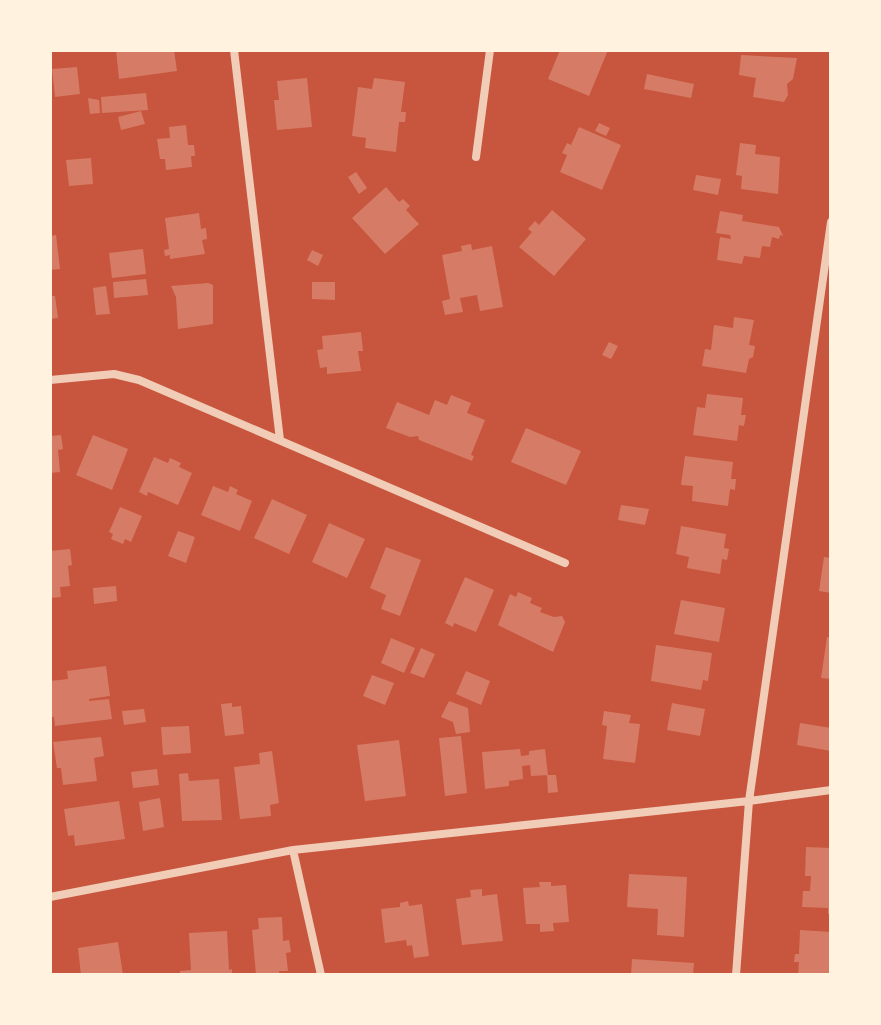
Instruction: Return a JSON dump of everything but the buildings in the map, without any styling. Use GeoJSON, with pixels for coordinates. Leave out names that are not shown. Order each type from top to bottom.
{"type":"FeatureCollection","features":[{"type":"Feature","properties":{"kind":"street"},"geometry":{"type":"LineString","coordinates":[[234,50],[280,440]]}},
{"type":"Feature","properties":{"kind":"street"},"geometry":{"type":"LineString","coordinates":[[476,157],[490,50]]}},
{"type":"Feature","properties":{"kind":"street"},"geometry":{"type":"LineString","coordinates":[[736,975],[749,801],[831,222]]}},
{"type":"Feature","properties":{"kind":"street"},"geometry":{"type":"LineString","coordinates":[[50,380],[114,374],[139,380],[565,563]]}},
{"type":"Feature","properties":{"kind":"street"},"geometry":{"type":"LineString","coordinates":[[50,897],[293,850],[831,790]]}},
{"type":"Feature","properties":{"kind":"street"},"geometry":{"type":"LineString","coordinates":[[293,850],[321,975]]}}]}
